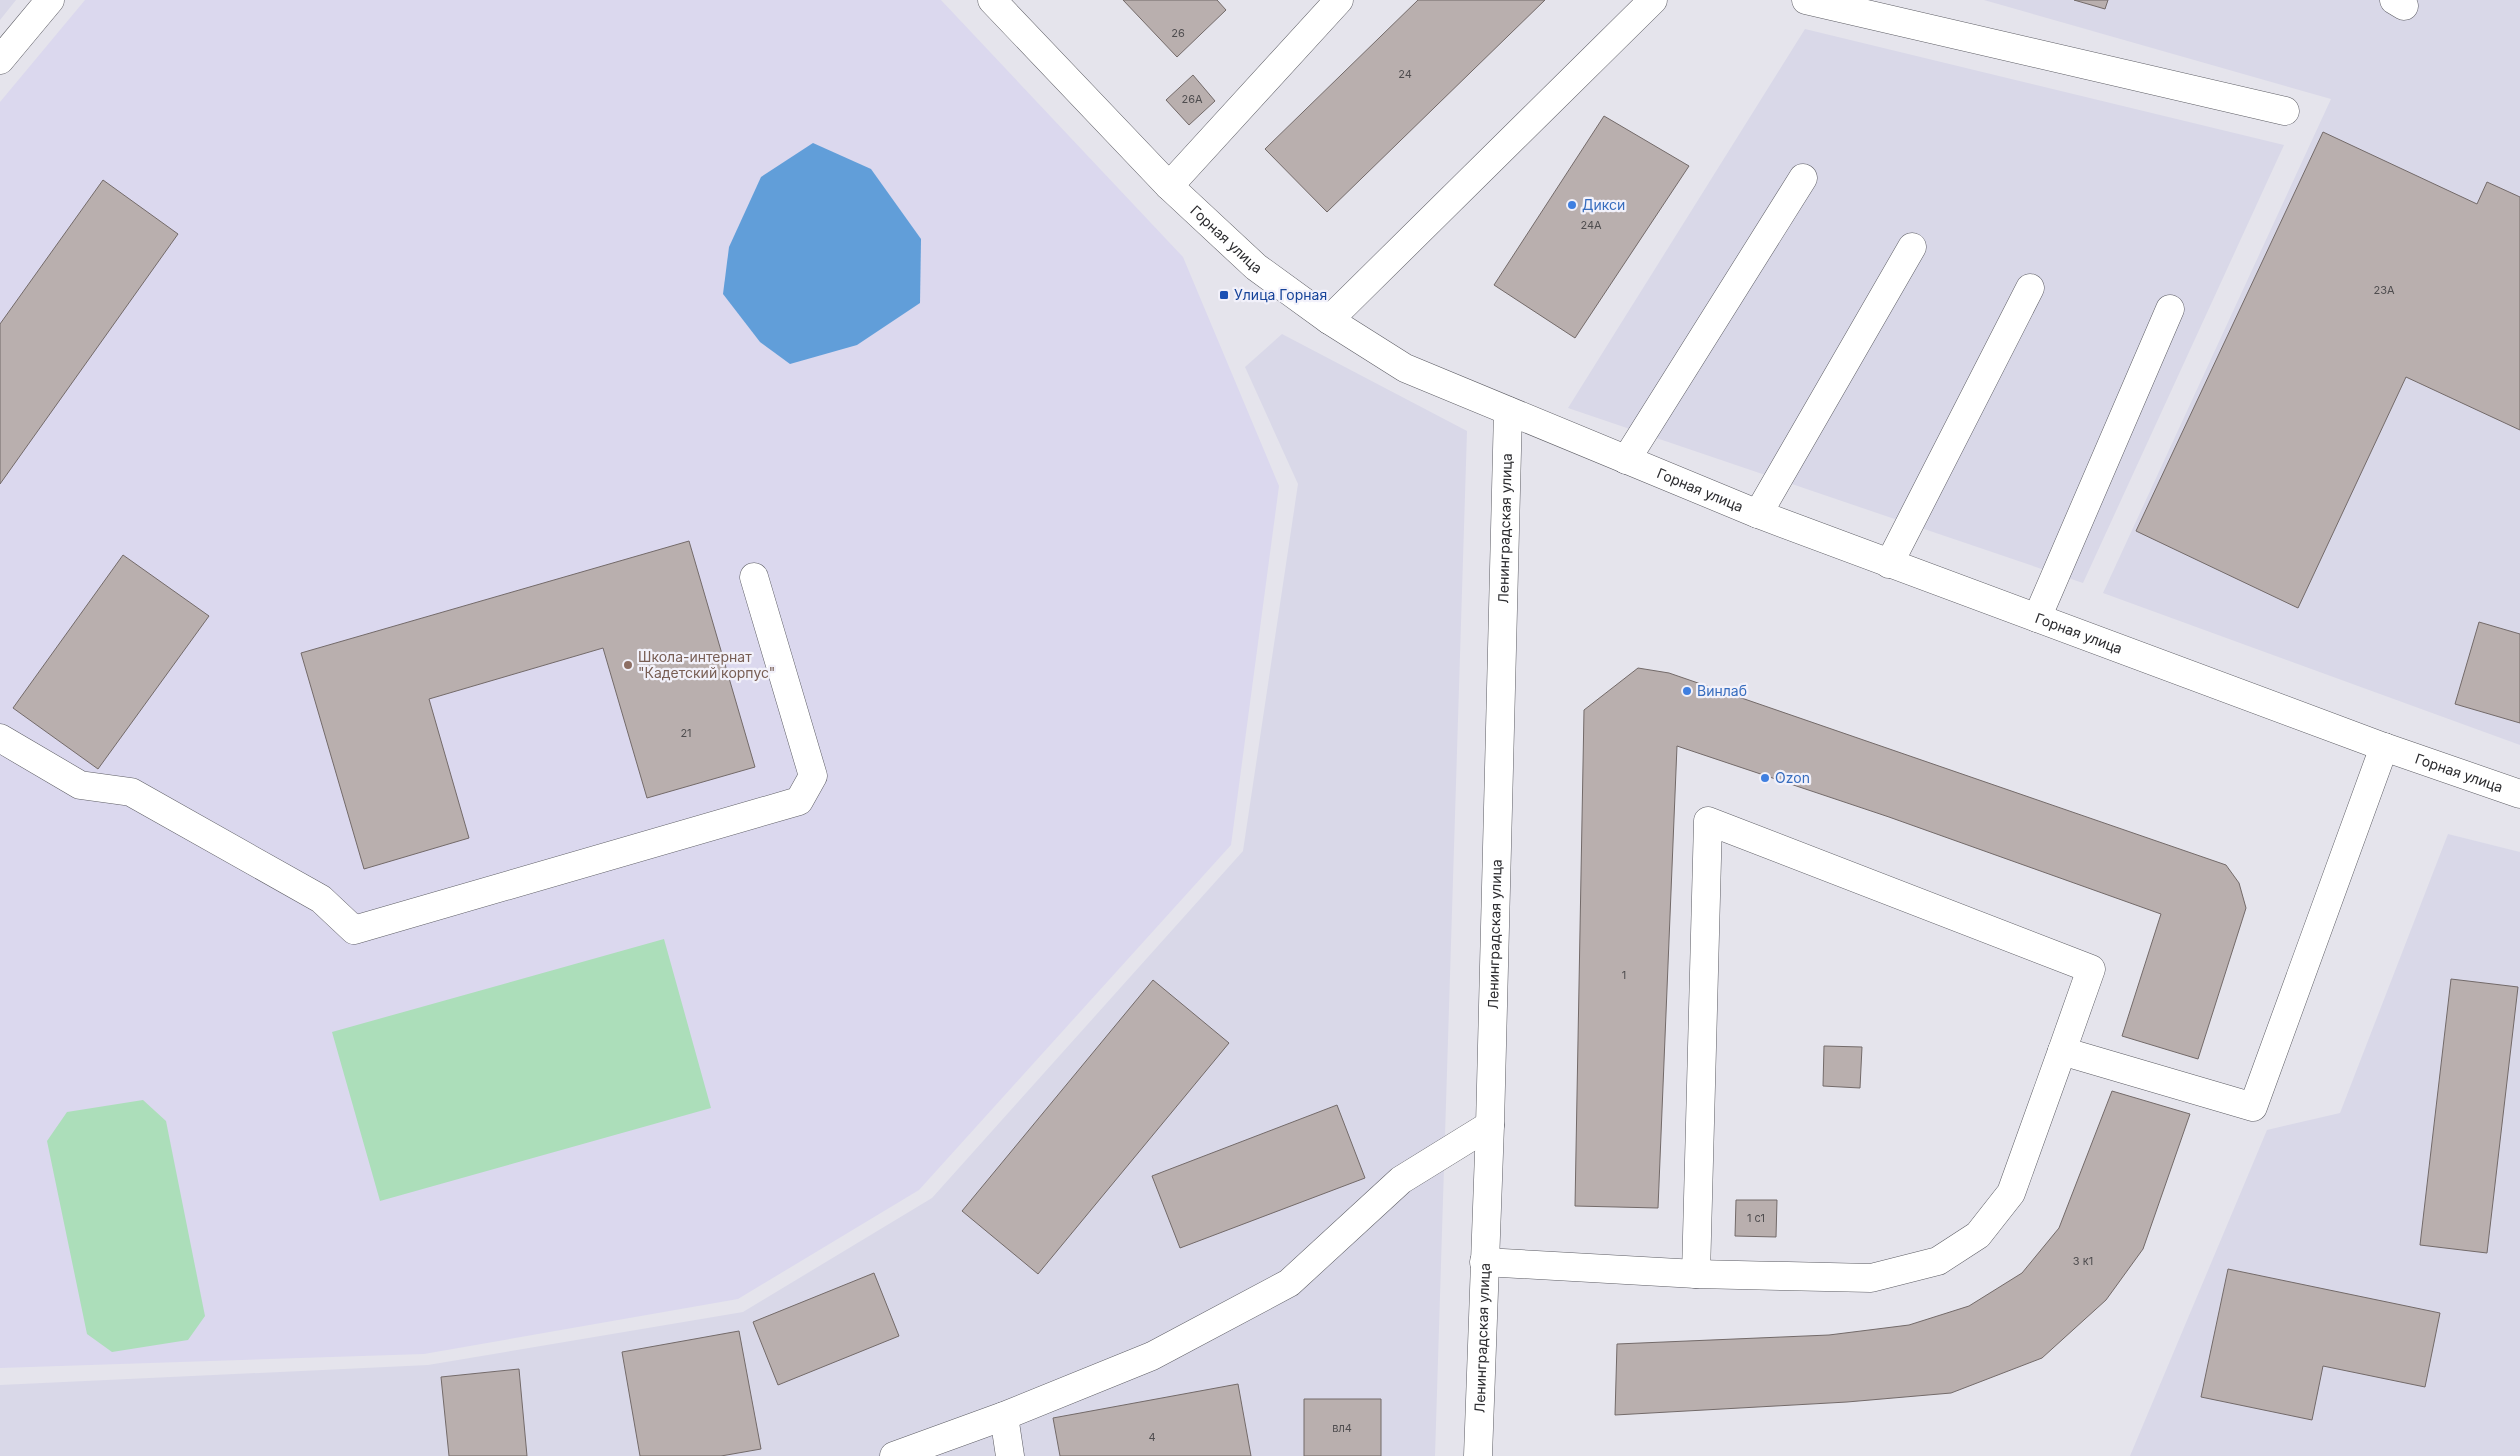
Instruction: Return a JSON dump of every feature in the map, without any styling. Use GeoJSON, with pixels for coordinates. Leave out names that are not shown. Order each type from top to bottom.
{"type":"FeatureCollection","features":[{"type":"Feature","properties":{"kind":"street"},"geometry":{"type":"LineString","coordinates":[[0,60],[50,0]]}},
{"type":"Feature","properties":{"kind":"street","name":"Горная улица"},"geometry":{"type":"LineString","coordinates":[[992,0],[1169,186],[1256,268],[1329,320],[1405,368],[1758,514],[2384,747],[2520,794]]}},
{"type":"Feature","properties":{"kind":"street"},"geometry":{"type":"LineString","coordinates":[[1169,186],[1339,0]]}},
{"type":"Feature","properties":{"kind":"street"},"geometry":{"type":"LineString","coordinates":[[1329,320],[1653,0]]}},
{"type":"Feature","properties":{"kind":"street"},"geometry":{"type":"LineString","coordinates":[[1806,0],[2285,111]]}},
{"type":"Feature","properties":{"kind":"street"},"geometry":{"type":"LineString","coordinates":[[1626,460],[1803,178]]}},
{"type":"Feature","properties":{"kind":"street"},"geometry":{"type":"LineString","coordinates":[[1758,514],[1912,247]]}},
{"type":"Feature","properties":{"kind":"street"},"geometry":{"type":"LineString","coordinates":[[1889,564],[2030,288]]}},
{"type":"Feature","properties":{"kind":"street"},"geometry":{"type":"LineString","coordinates":[[2037,618],[2170,309]]}},
{"type":"Feature","properties":{"kind":"street","name":"Ленинградская улица"},"geometry":{"type":"LineString","coordinates":[[1478,1456],[1490,1125],[1508,411]]}},
{"type":"Feature","properties":{"kind":"street"},"geometry":{"type":"LineString","coordinates":[[0,738],[80,785],[131,792],[321,899],[354,930],[799,801],[813,776],[754,577]]}},
{"type":"Feature","properties":{"kind":"street"},"geometry":{"type":"LineString","coordinates":[[2062,1051],[2253,1107],[2384,747]]}},
{"type":"Feature","properties":{"kind":"street"},"geometry":{"type":"LineString","coordinates":[[1484,1262],[1696,1274],[1871,1278],[1938,1261],[1978,1235],[2011,1194],[2091,969],[1708,821],[1696,1274]]}},
{"type":"Feature","properties":{"kind":"street"},"geometry":{"type":"LineString","coordinates":[[894,1456],[1004,1416],[1152,1356],[1289,1283],[1401,1180],[1490,1125]]}},
{"type":"Feature","properties":{"kind":"street"},"geometry":{"type":"LineString","coordinates":[[1004,1416],[1010,1456]]}},
{"type":"Feature","properties":{"kind":"shaded area"},"geometry":{"type":"Polygon","coordinates":[[[0,0],[16,0],[0,20],[0,0]]]}},
{"type":"Feature","properties":{"kind":"shaded area","name":"Школа-интернат \"Кадетский корпус\""},"geometry":{"type":"Polygon","coordinates":[[[85,0],[941,0],[1183,257],[1279,486],[1231,845],[919,1190],[738,1299],[424,1354],[0,1368],[0,102],[85,0]]]}},
{"type":"Feature","properties":{"kind":"shaded area"},"geometry":{"type":"Polygon","coordinates":[[[1984,0],[2520,0],[2520,745],[2103,593],[2331,99],[1984,0]]]}},
{"type":"Feature","properties":{"kind":"shaded area"},"geometry":{"type":"Polygon","coordinates":[[[1805,29],[2284,145],[2083,583],[1568,408],[1805,29]]]}},
{"type":"Feature","properties":{"kind":"shaded area"},"geometry":{"type":"Polygon","coordinates":[[[1282,334],[1467,431],[1435,1456],[0,1456],[0,1385],[428,1365],[743,1312],[932,1198],[1243,851],[1298,484],[1245,367],[1282,334]]]}},
{"type":"Feature","properties":{"kind":"shaded area"},"geometry":{"type":"Polygon","coordinates":[[[2448,834],[2520,852],[2520,1456],[2130,1456],[2267,1130],[2340,1113],[2448,834]]]}},
{"type":"Feature","properties":{"kind":"green space"},"geometry":{"type":"Polygon","coordinates":[[[664,939],[711,1108],[380,1201],[332,1032],[664,939]]]}},
{"type":"Feature","properties":{"kind":"green space"},"geometry":{"type":"Polygon","coordinates":[[[143,1100],[166,1121],[205,1316],[188,1340],[112,1352],[87,1334],[47,1141],[67,1112],[143,1100]]]}},
{"type":"Feature","properties":{"kind":"water"},"geometry":{"type":"Polygon","coordinates":[[[813,143],[871,169],[921,239],[920,303],[857,345],[790,364],[760,342],[723,294],[729,247],[761,177],[813,143]]]}},
{"type":"Feature","properties":{"kind":"building"},"geometry":{"type":"Polygon","coordinates":[[[1123,0],[1217,0],[1226,10],[1177,57],[1123,0]]]}},
{"type":"Feature","properties":{"kind":"building"},"geometry":{"type":"Polygon","coordinates":[[[1418,0],[1545,0],[1327,212],[1265,149],[1418,0]]]}},
{"type":"Feature","properties":{"kind":"building"},"geometry":{"type":"Polygon","coordinates":[[[2074,0],[2108,0],[2105,9],[2074,0]]]}},
{"type":"Feature","properties":{"kind":"building"},"geometry":{"type":"Polygon","coordinates":[[[1193,75],[1215,101],[1189,125],[1166,100],[1193,75]]]}},
{"type":"Feature","properties":{"kind":"building"},"geometry":{"type":"Polygon","coordinates":[[[1604,116],[1689,166],[1575,338],[1494,285],[1604,116]]]}},
{"type":"Feature","properties":{"kind":"building"},"geometry":{"type":"Polygon","coordinates":[[[2323,132],[2477,204],[2487,182],[2520,197],[2520,430],[2406,377],[2298,608],[2136,531],[2323,132]]]}},
{"type":"Feature","properties":{"kind":"building"},"geometry":{"type":"Polygon","coordinates":[[[103,180],[178,234],[0,484],[0,324],[103,180]]]}},
{"type":"Feature","properties":{"kind":"building"},"geometry":{"type":"Polygon","coordinates":[[[689,541],[755,767],[647,798],[603,648],[429,699],[469,838],[364,869],[301,653],[689,541]]]}},
{"type":"Feature","properties":{"kind":"building"},"geometry":{"type":"Polygon","coordinates":[[[123,555],[209,616],[98,769],[13,708],[123,555]]]}},
{"type":"Feature","properties":{"kind":"building"},"geometry":{"type":"Polygon","coordinates":[[[2479,622],[2520,634],[2520,723],[2455,704],[2479,622]]]}},
{"type":"Feature","properties":{"kind":"building"},"geometry":{"type":"Polygon","coordinates":[[[1638,668],[1669,673],[2226,865],[2239,883],[2246,908],[2198,1059],[2122,1036],[2161,914],[1889,817],[1677,746],[1658,1208],[1575,1206],[1584,710],[1638,668]]]}},
{"type":"Feature","properties":{"kind":"building"},"geometry":{"type":"Polygon","coordinates":[[[2451,979],[2518,987],[2487,1253],[2420,1245],[2451,979]]]}},
{"type":"Feature","properties":{"kind":"building"},"geometry":{"type":"Polygon","coordinates":[[[1153,980],[1229,1043],[1038,1274],[962,1211],[1153,980]]]}},
{"type":"Feature","properties":{"kind":"building"},"geometry":{"type":"Polygon","coordinates":[[[1824,1046],[1862,1047],[1860,1088],[1823,1086],[1824,1046]]]}},
{"type":"Feature","properties":{"kind":"building"},"geometry":{"type":"Polygon","coordinates":[[[2112,1091],[2190,1114],[2143,1249],[2106,1300],[2042,1358],[1951,1393],[1847,1402],[1615,1415],[1617,1344],[1829,1335],[1909,1325],[1969,1306],[2022,1273],[2059,1228],[2112,1091]]]}},
{"type":"Feature","properties":{"kind":"building"},"geometry":{"type":"Polygon","coordinates":[[[1337,1105],[1365,1178],[1180,1248],[1152,1176],[1337,1105]]]}},
{"type":"Feature","properties":{"kind":"building"},"geometry":{"type":"Polygon","coordinates":[[[1736,1200],[1777,1200],[1776,1237],[1735,1236],[1736,1200]]]}},
{"type":"Feature","properties":{"kind":"building"},"geometry":{"type":"Polygon","coordinates":[[[2228,1269],[2440,1313],[2425,1387],[2323,1366],[2312,1420],[2201,1397],[2228,1269]]]}},
{"type":"Feature","properties":{"kind":"building"},"geometry":{"type":"Polygon","coordinates":[[[874,1273],[899,1336],[778,1385],[753,1322],[874,1273]]]}},
{"type":"Feature","properties":{"kind":"building"},"geometry":{"type":"Polygon","coordinates":[[[739,1331],[761,1449],[721,1456],[640,1456],[622,1352],[739,1331]]]}},
{"type":"Feature","properties":{"kind":"building"},"geometry":{"type":"Polygon","coordinates":[[[519,1369],[527,1456],[449,1456],[441,1377],[519,1369]]]}},
{"type":"Feature","properties":{"kind":"building"},"geometry":{"type":"Polygon","coordinates":[[[1238,1384],[1251,1456],[1060,1456],[1053,1418],[1238,1384]]]}},
{"type":"Feature","properties":{"kind":"building"},"geometry":{"type":"Polygon","coordinates":[[[1304,1399],[1381,1399],[1381,1456],[1304,1456],[1304,1399]]]}},
{"type":"Feature","properties":{"kind":"place","name":"Дикси"},"geometry":{"type":"Point","coordinates":[1572,205]}},
{"type":"Feature","properties":{"kind":"place","name":"Улица Горная"},"geometry":{"type":"Point","coordinates":[1224,295]}},
{"type":"Feature","properties":{"kind":"place","name":"Школа-интернат \"Кадетский корпус\""},"geometry":{"type":"Point","coordinates":[628,665]}},
{"type":"Feature","properties":{"kind":"place","name":"Винлаб"},"geometry":{"type":"Point","coordinates":[1687,691]}},
{"type":"Feature","properties":{"kind":"place","name":"Ozon"},"geometry":{"type":"Point","coordinates":[1765,778]}}]}
